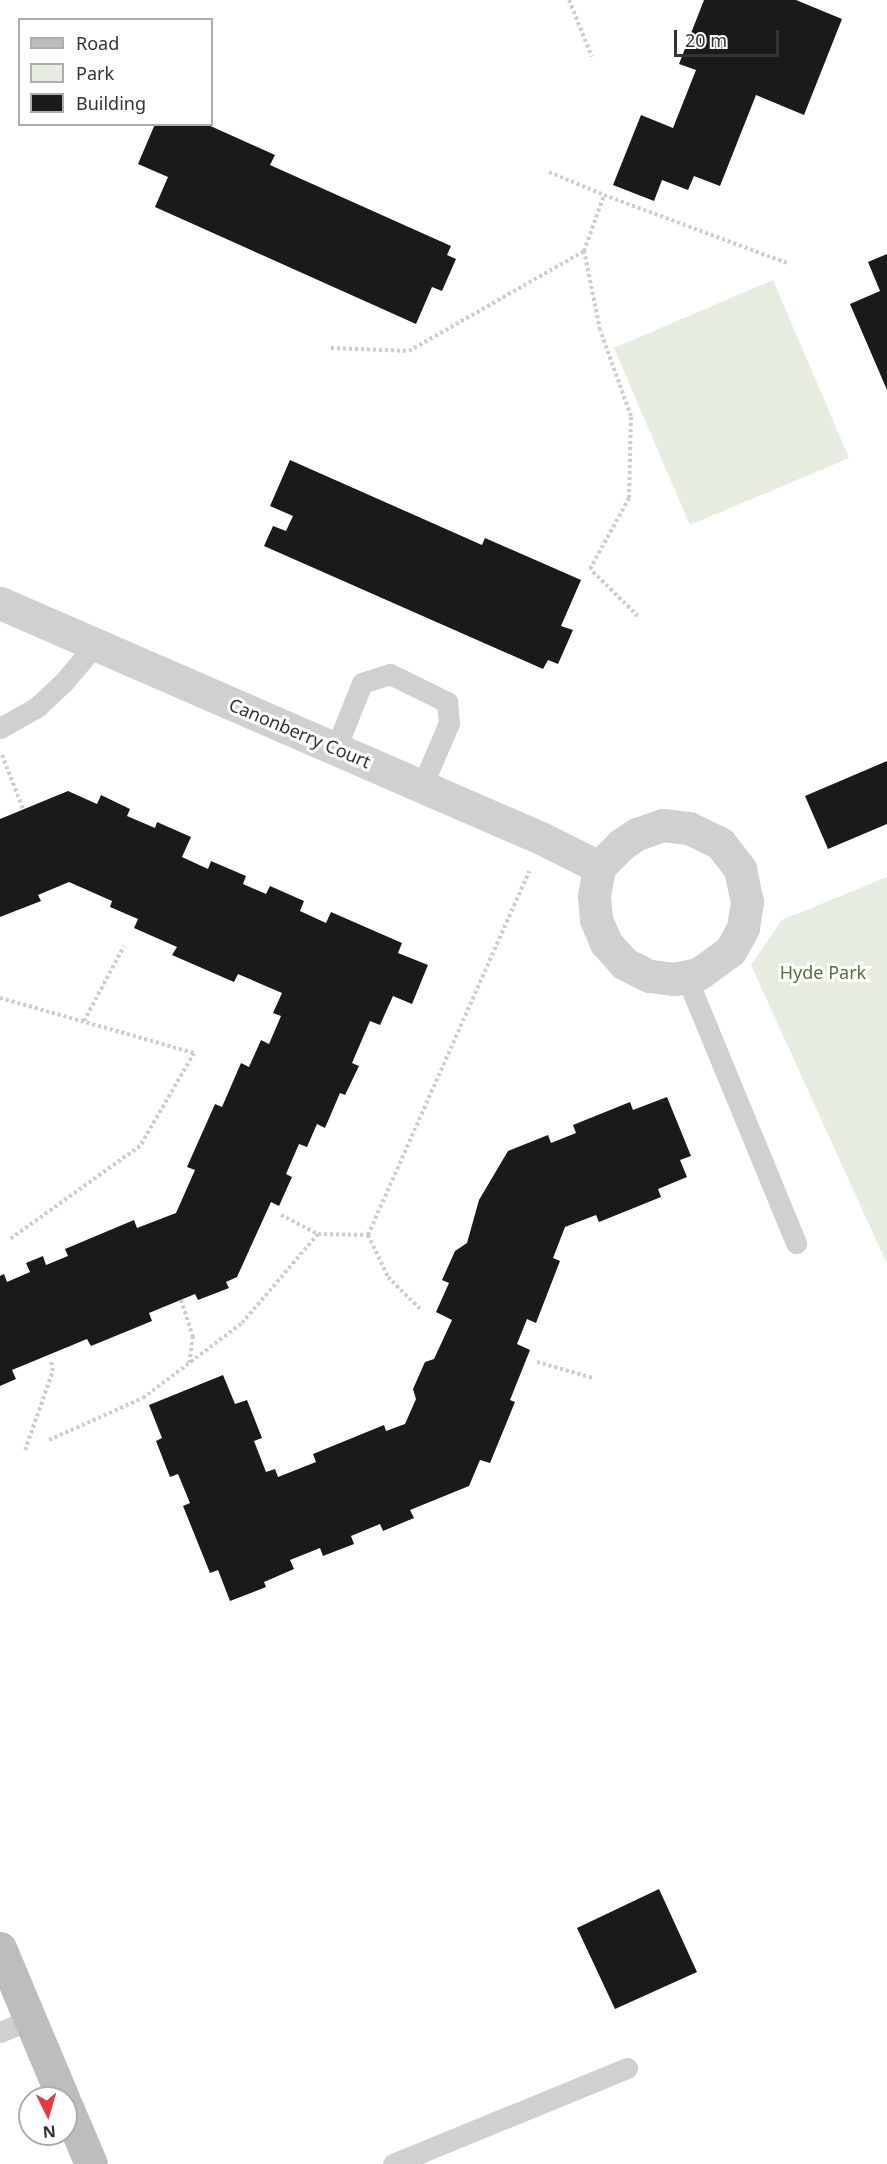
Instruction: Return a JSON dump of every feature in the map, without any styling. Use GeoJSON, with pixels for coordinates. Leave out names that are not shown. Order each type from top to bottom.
{"type":"FeatureCollection","features":[{"type":"Feature","properties":{"kind":"main road"},"geometry":{"type":"LineString","coordinates":[[0,1948],[58,2086]]}},
{"type":"Feature","properties":{"kind":"main road"},"geometry":{"type":"LineString","coordinates":[[78,2133],[91,2164]]}},
{"type":"Feature","properties":{"kind":"street","name":"Canonberry Court"},"geometry":{"type":"LineString","coordinates":[[0,603],[543,839],[599,867]]}},
{"type":"Feature","properties":{"kind":"street"},"geometry":{"type":"LineString","coordinates":[[663,825],[689,828],[720,843],[740,869],[746,888],[747,902],[743,928],[730,951],[698,974],[675,979],[649,976],[624,963],[606,944],[596,919],[594,896],[599,867],[622,844],[637,834],[663,825]]}},
{"type":"Feature","properties":{"kind":"lane"},"geometry":{"type":"LineString","coordinates":[[0,728],[37,707],[63,683],[95,645]]}},
{"type":"Feature","properties":{"kind":"lane"},"geometry":{"type":"LineString","coordinates":[[336,748],[362,683],[390,674],[447,702],[449,723],[422,786]]}},
{"type":"Feature","properties":{"kind":"lane"},"geometry":{"type":"LineString","coordinates":[[686,976],[796,1243]]}},
{"type":"Feature","properties":{"kind":"lane"},"geometry":{"type":"LineString","coordinates":[[0,2032],[30,2019]]}},
{"type":"Feature","properties":{"kind":"lane"},"geometry":{"type":"LineString","coordinates":[[393,2164],[627,2068]]}},
{"type":"Feature","properties":{"kind":"path"},"geometry":{"type":"LineString","coordinates":[[569,0],[592,57]]}},
{"type":"Feature","properties":{"kind":"path"},"geometry":{"type":"LineString","coordinates":[[549,172],[604,195],[787,263]]}},
{"type":"Feature","properties":{"kind":"path"},"geometry":{"type":"LineString","coordinates":[[604,195],[584,251],[600,330],[631,416],[629,498],[590,569],[638,616]]}},
{"type":"Feature","properties":{"kind":"path"},"geometry":{"type":"LineString","coordinates":[[331,348],[409,351],[584,251]]}},
{"type":"Feature","properties":{"kind":"path"},"geometry":{"type":"LineString","coordinates":[[0,749],[23,809]]}},
{"type":"Feature","properties":{"kind":"path"},"geometry":{"type":"LineString","coordinates":[[422,1311],[388,1277],[368,1235],[543,839]]}},
{"type":"Feature","properties":{"kind":"path"},"geometry":{"type":"LineString","coordinates":[[84,1022],[124,946]]}},
{"type":"Feature","properties":{"kind":"path"},"geometry":{"type":"LineString","coordinates":[[0,998],[194,1053],[140,1146],[10,1239]]}},
{"type":"Feature","properties":{"kind":"path"},"geometry":{"type":"LineString","coordinates":[[281,1215],[318,1234],[368,1235]]}},
{"type":"Feature","properties":{"kind":"path"},"geometry":{"type":"LineString","coordinates":[[49,1440],[143,1398],[242,1323],[318,1234]]}},
{"type":"Feature","properties":{"kind":"path"},"geometry":{"type":"LineString","coordinates":[[181,1300],[193,1336],[189,1363]]}},
{"type":"Feature","properties":{"kind":"path"},"geometry":{"type":"LineString","coordinates":[[25,1450],[53,1371],[51,1360]]}},
{"type":"Feature","properties":{"kind":"path"},"geometry":{"type":"LineString","coordinates":[[537,1362],[593,1378]]}},
{"type":"Feature","properties":{"kind":"green space"},"geometry":{"type":"Polygon","coordinates":[[[773,280],[849,458],[690,525],[614,348],[773,280]]]}},
{"type":"Feature","properties":{"kind":"green space","name":"Hyde Park"},"geometry":{"type":"Polygon","coordinates":[[[887,877],[887,1264],[751,965],[782,920],[887,877]]]}},
{"type":"Feature","properties":{"kind":"building"},"geometry":{"type":"Polygon","coordinates":[[[704,0],[796,0],[842,19],[804,115],[756,95],[720,186],[694,176],[688,190],[662,180],[654,201],[613,185],[641,115],[673,128],[696,70],[679,64],[704,0]]]}},
{"type":"Feature","properties":{"kind":"building"},"geometry":{"type":"Polygon","coordinates":[[[154,126],[210,126],[275,155],[270,165],[451,246],[447,255],[456,259],[442,291],[432,287],[416,324],[155,207],[168,177],[138,164],[154,126]]]}},
{"type":"Feature","properties":{"kind":"building"},"geometry":{"type":"Polygon","coordinates":[[[887,254],[887,390],[850,304],[880,291],[868,262],[887,254]]]}},
{"type":"Feature","properties":{"kind":"building"},"geometry":{"type":"Polygon","coordinates":[[[290,460],[482,545],[485,538],[581,580],[561,626],[573,630],[558,664],[548,660],[543,669],[264,546],[273,526],[286,531],[293,516],[270,506],[290,460]]]}},
{"type":"Feature","properties":{"kind":"building"},"geometry":{"type":"Polygon","coordinates":[[[887,761],[887,824],[828,849],[805,796],[887,761]]]}},
{"type":"Feature","properties":{"kind":"building"},"geometry":{"type":"Polygon","coordinates":[[[68,791],[97,804],[101,795],[130,809],[127,816],[155,828],[157,822],[191,837],[182,857],[208,869],[211,861],[246,876],[243,884],[266,894],[270,886],[304,901],[300,911],[326,923],[331,912],[402,943],[398,953],[428,965],[412,1004],[393,996],[380,1025],[370,1021],[352,1063],[359,1066],[345,1095],[340,1093],[325,1128],[317,1124],[307,1147],[299,1144],[286,1174],[292,1177],[279,1206],[271,1202],[237,1277],[226,1282],[229,1288],[198,1300],[195,1294],[149,1313],[152,1321],[91,1346],[87,1339],[12,1370],[16,1379],[0,1386],[0,1276],[4,1274],[7,1282],[30,1272],[26,1263],[43,1256],[46,1265],[68,1256],[65,1249],[134,1220],[137,1228],[176,1213],[195,1170],[187,1167],[215,1104],[222,1107],[241,1063],[249,1067],[261,1040],[269,1044],[281,1016],[273,1013],[282,993],[238,974],[234,982],[172,955],[177,947],[134,928],[138,919],[110,907],[112,901],[69,882],[38,895],[41,901],[0,917],[0,819],[68,791]]]}},
{"type":"Feature","properties":{"kind":"building"},"geometry":{"type":"Polygon","coordinates":[[[667,1097],[691,1156],[680,1160],[687,1177],[658,1189],[661,1197],[599,1222],[596,1215],[565,1227],[553,1258],[560,1261],[536,1323],[527,1319],[517,1344],[530,1350],[510,1400],[515,1402],[490,1463],[480,1460],[469,1486],[410,1510],[414,1518],[383,1531],[380,1524],[351,1536],[354,1544],[323,1556],[320,1548],[290,1560],[294,1569],[264,1582],[266,1587],[230,1601],[218,1570],[210,1573],[183,1506],[190,1503],[178,1474],[170,1477],[156,1441],[162,1438],[149,1405],[223,1375],[235,1404],[247,1400],[262,1438],[254,1441],[266,1472],[275,1469],[278,1477],[316,1462],[313,1454],[384,1425],[386,1431],[405,1424],[416,1399],[413,1389],[425,1362],[434,1359],[452,1320],[436,1312],[449,1283],[442,1280],[455,1251],[467,1243],[479,1200],[508,1151],[548,1135],[551,1143],[576,1133],[573,1125],[630,1102],[633,1110],[667,1097]]]}},
{"type":"Feature","properties":{"kind":"building"},"geometry":{"type":"Polygon","coordinates":[[[659,1889],[697,1972],[615,2009],[577,1928],[659,1889]]]}}]}
